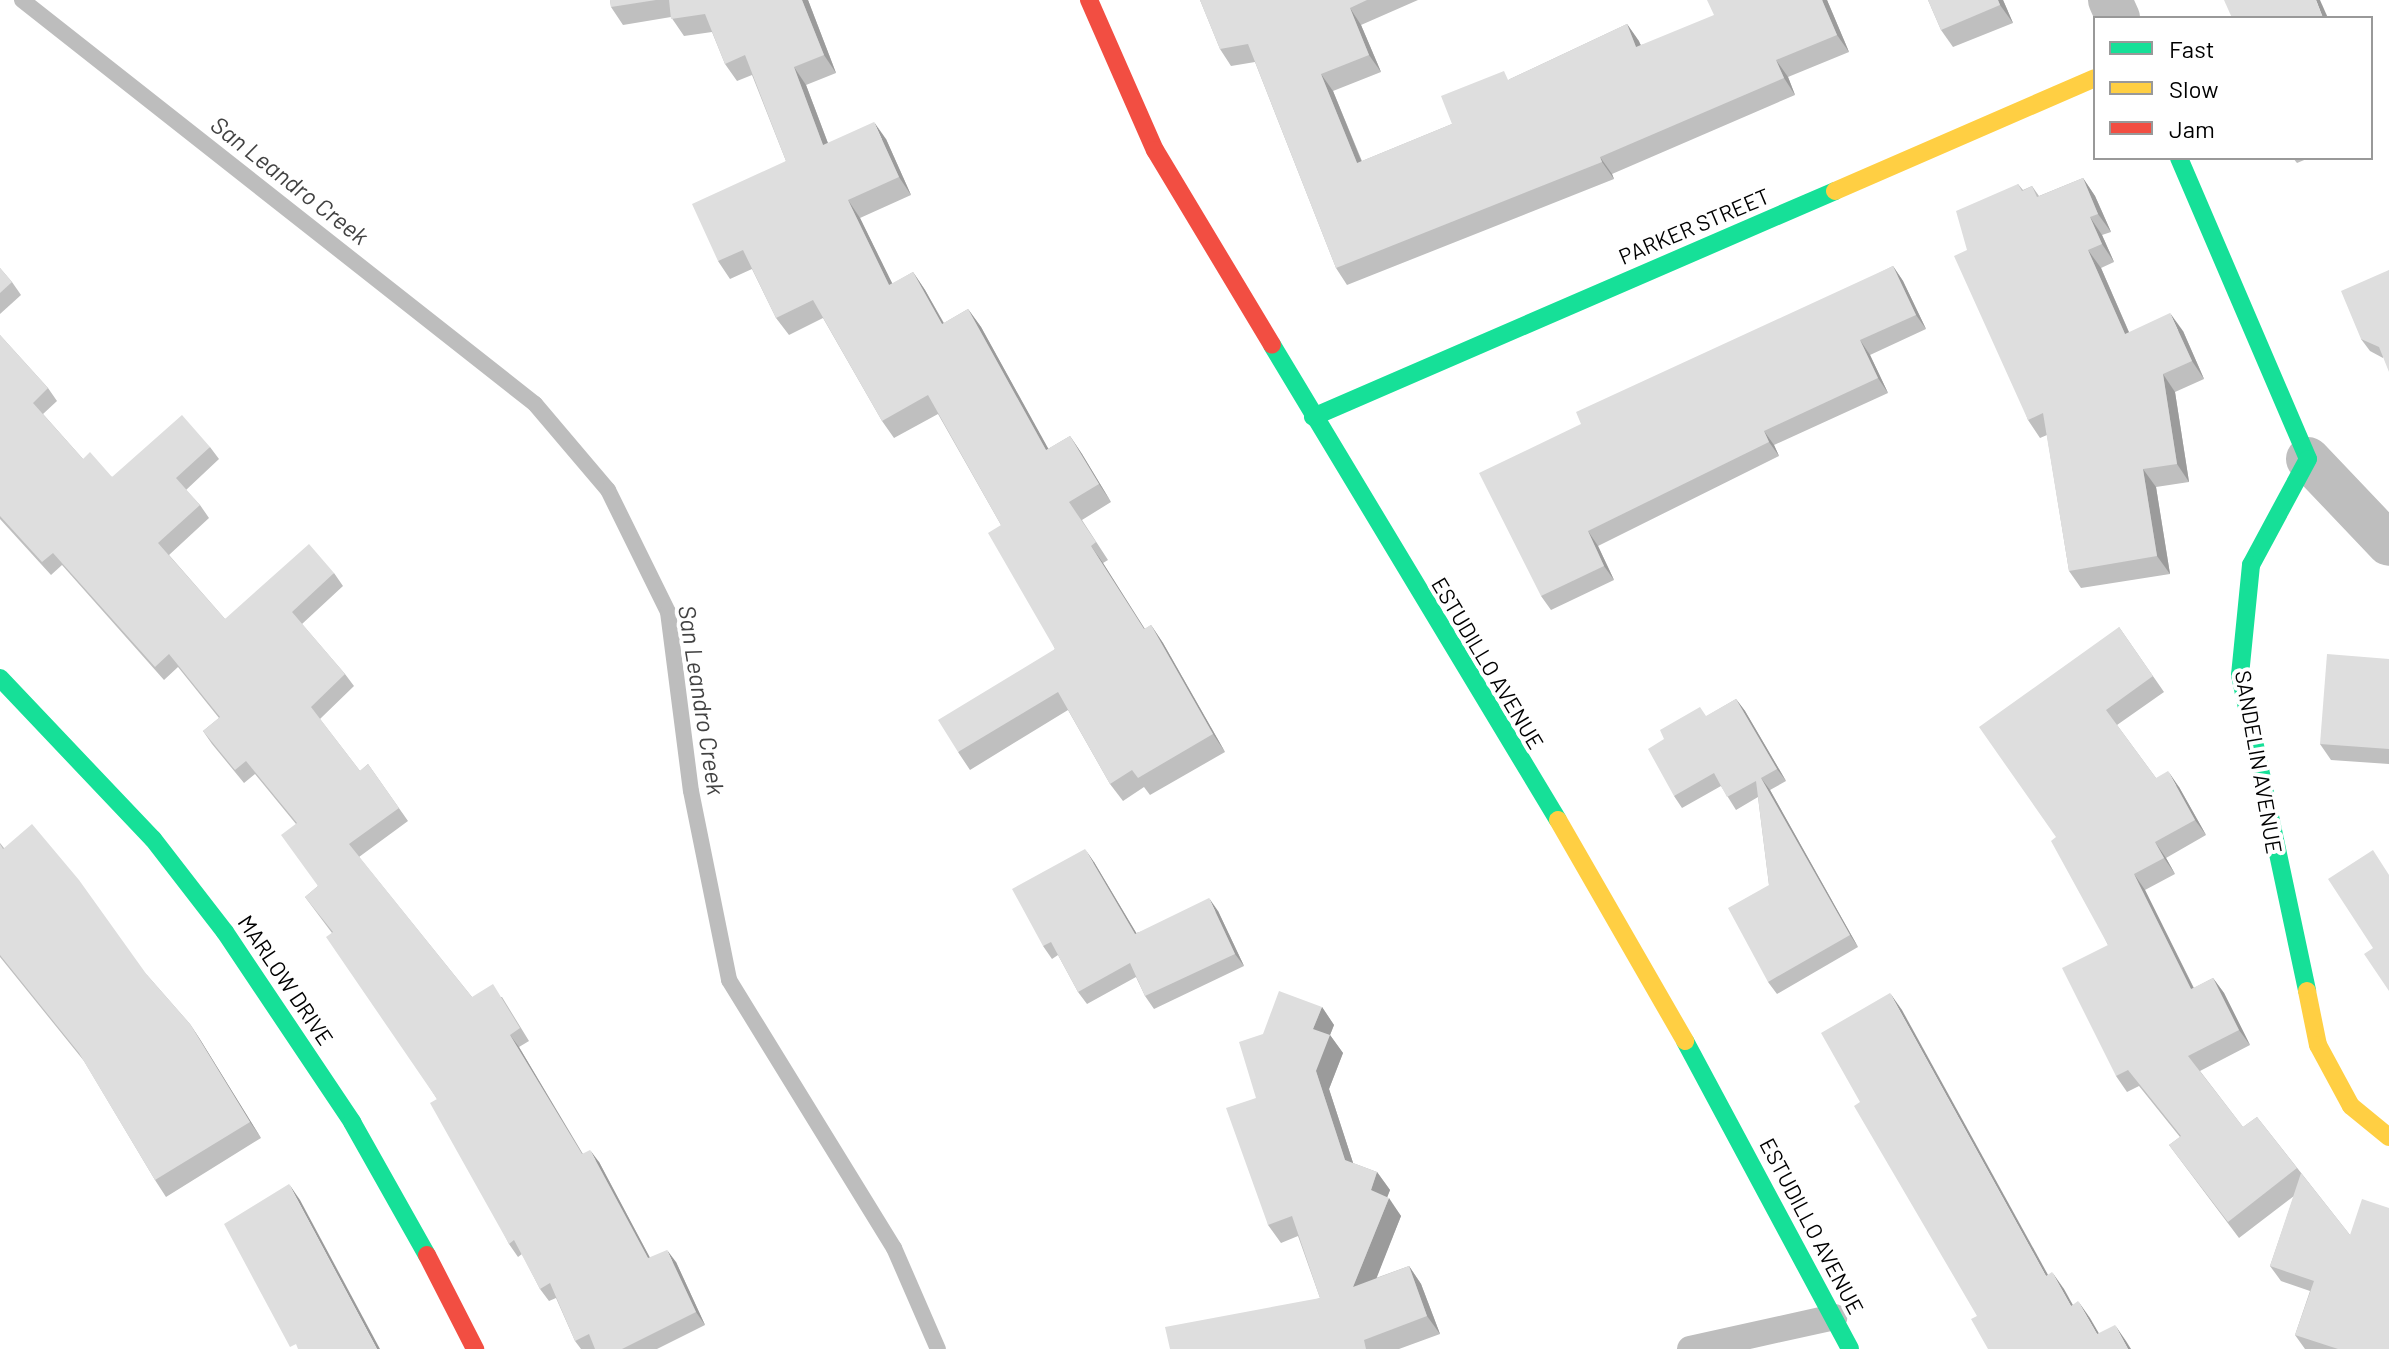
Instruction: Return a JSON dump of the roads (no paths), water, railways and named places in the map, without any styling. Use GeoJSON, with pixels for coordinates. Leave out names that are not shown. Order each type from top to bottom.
{"type":"FeatureCollection","features":[{"type":"Feature","properties":{"kind":"street","name":"ESTUDILLO AVENUE"},"geometry":{"type":"LineString","coordinates":[[1089,0],[1155,150],[1642,961],[1850,1349]]}},
{"type":"Feature","properties":{"kind":"street","name":"PARKER STREET"},"geometry":{"type":"LineString","coordinates":[[1313,417],[2093,79]]}},
{"type":"Feature","properties":{"kind":"street"},"geometry":{"type":"LineString","coordinates":[[2180,160],[2308,459],[2389,544]]}},
{"type":"Feature","properties":{"kind":"street","name":"SANDELIN AVENUE"},"geometry":{"type":"LineString","coordinates":[[2308,459],[2251,565],[2240,675],[2318,1045],[2351,1106],[2389,1137]]}},
{"type":"Feature","properties":{"kind":"street","name":"MARLOW DRIVE"},"geometry":{"type":"LineString","coordinates":[[0,678],[153,839],[225,932],[352,1122],[408,1218],[475,1349]]}},
{"type":"Feature","properties":{"kind":"lane"},"geometry":{"type":"LineString","coordinates":[[1690,1349],[1834,1317]]}},
{"type":"Feature","properties":{"kind":"waterway","name":"San Leandro Creek"},"geometry":{"type":"LineString","coordinates":[[22,0],[535,404],[608,490],[668,612],[691,791],[729,980],[894,1248],[938,1349]]}}]}
